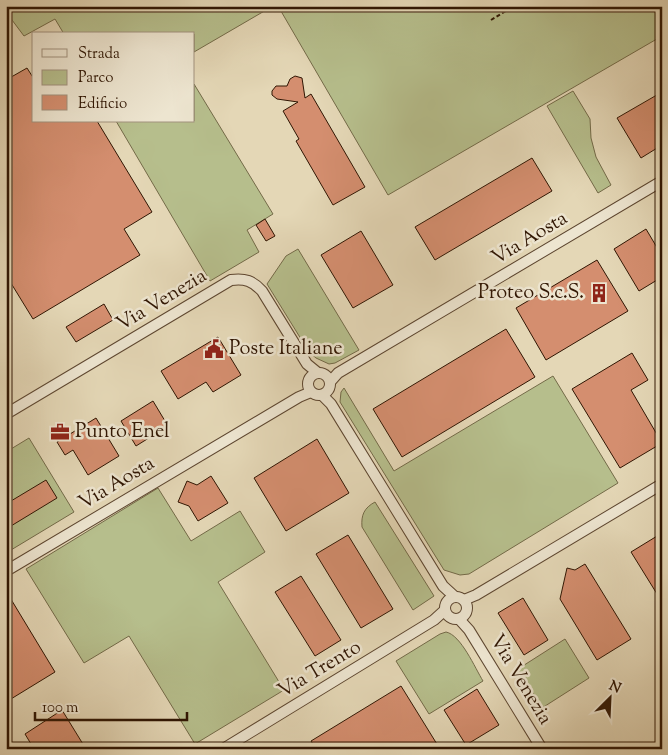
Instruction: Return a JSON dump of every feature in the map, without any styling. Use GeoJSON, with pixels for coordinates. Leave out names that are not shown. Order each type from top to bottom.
{"type":"FeatureCollection","features":[{"type":"Feature","properties":{"kind":"street","name":"Via Aosta"},"geometry":{"type":"LineString","coordinates":[[6,571],[662,181]]}},
{"type":"Feature","properties":{"kind":"street","name":"Via Venezia"},"geometry":{"type":"LineString","coordinates":[[6,414],[232,280],[240,279],[255,284],[262,291],[542,749]]}},
{"type":"Feature","properties":{"kind":"street","name":"Via Trento"},"geometry":{"type":"LineString","coordinates":[[224,749],[434,620],[662,484]]}},
{"type":"Feature","properties":{"kind":"path"},"geometry":{"type":"LineString","coordinates":[[491,20],[514,6]]}},
{"type":"Feature","properties":{"kind":"green space"},"geometry":{"type":"Polygon","coordinates":[[[6,6],[273,6],[195,51],[195,32],[63,32],[55,19],[24,36],[6,12],[6,6]]]}},
{"type":"Feature","properties":{"kind":"green space"},"geometry":{"type":"Polygon","coordinates":[[[278,6],[662,6],[662,36],[388,195],[278,6]]]}},
{"type":"Feature","properties":{"kind":"green space"},"geometry":{"type":"Polygon","coordinates":[[[195,86],[273,214],[247,230],[259,252],[210,281],[117,122],[195,122],[195,86]]]}},
{"type":"Feature","properties":{"kind":"green space"},"geometry":{"type":"Polygon","coordinates":[[[573,91],[590,119],[591,138],[596,157],[611,185],[598,193],[547,106],[573,91]]]}},
{"type":"Feature","properties":{"kind":"green space"},"geometry":{"type":"Polygon","coordinates":[[[298,249],[359,350],[335,363],[329,364],[316,358],[309,352],[267,284],[286,256],[298,249]]]}},
{"type":"Feature","properties":{"kind":"green space"},"geometry":{"type":"Polygon","coordinates":[[[553,376],[618,483],[469,574],[460,575],[444,570],[340,402],[341,392],[344,388],[394,471],[553,376]]]}},
{"type":"Feature","properties":{"kind":"green space"},"geometry":{"type":"Polygon","coordinates":[[[29,438],[74,512],[6,553],[6,452],[29,438]]]}},
{"type":"Feature","properties":{"kind":"green space"},"geometry":{"type":"Polygon","coordinates":[[[158,488],[191,541],[240,511],[265,552],[218,582],[284,690],[195,744],[129,636],[84,663],[26,569],[158,488]]]}},
{"type":"Feature","properties":{"kind":"green space"},"geometry":{"type":"Polygon","coordinates":[[[375,502],[434,596],[413,610],[362,527],[364,512],[375,502]]]}},
{"type":"Feature","properties":{"kind":"green space"},"geometry":{"type":"Polygon","coordinates":[[[446,632],[452,634],[462,645],[483,681],[429,714],[396,661],[446,632]]]}},
{"type":"Feature","properties":{"kind":"green space"},"geometry":{"type":"Polygon","coordinates":[[[565,639],[589,678],[542,708],[518,669],[565,639]]]}},
{"type":"Feature","properties":{"kind":"building"},"geometry":{"type":"Polygon","coordinates":[[[27,68],[32,76],[32,122],[98,122],[152,212],[124,229],[140,255],[33,319],[6,275],[6,80],[27,68]]]}},
{"type":"Feature","properties":{"kind":"building"},"geometry":{"type":"Polygon","coordinates":[[[295,76],[302,78],[305,98],[311,94],[365,187],[333,205],[296,141],[299,139],[283,111],[298,102],[277,99],[272,95],[272,91],[276,86],[287,86],[290,79],[295,76]]]}},
{"type":"Feature","properties":{"kind":"building"},"geometry":{"type":"Polygon","coordinates":[[[662,92],[662,145],[641,158],[617,118],[662,92]]]}},
{"type":"Feature","properties":{"kind":"building"},"geometry":{"type":"Polygon","coordinates":[[[532,158],[552,191],[435,260],[415,227],[532,158]]]}},
{"type":"Feature","properties":{"kind":"building"},"geometry":{"type":"Polygon","coordinates":[[[265,219],[275,236],[266,241],[256,225],[265,219]]]}},
{"type":"Feature","properties":{"kind":"building"},"geometry":{"type":"Polygon","coordinates":[[[646,229],[662,256],[662,277],[639,291],[614,249],[646,229]]]}},
{"type":"Feature","properties":{"kind":"building"},"geometry":{"type":"Polygon","coordinates":[[[361,231],[393,285],[353,308],[321,255],[361,231]]]}},
{"type":"Feature","properties":{"kind":"building"},"geometry":{"type":"Polygon","coordinates":[[[597,260],[628,311],[546,360],[516,308],[597,260]]]}},
{"type":"Feature","properties":{"kind":"building"},"geometry":{"type":"Polygon","coordinates":[[[104,304],[113,320],[76,342],[66,327],[104,304]]]}},
{"type":"Feature","properties":{"kind":"building"},"geometry":{"type":"Polygon","coordinates":[[[506,329],[535,377],[402,457],[373,409],[506,329]]]}},
{"type":"Feature","properties":{"kind":"building"},"geometry":{"type":"Polygon","coordinates":[[[218,337],[241,375],[213,392],[206,382],[178,399],[161,371],[218,337]]]}},
{"type":"Feature","properties":{"kind":"building"},"geometry":{"type":"Polygon","coordinates":[[[632,353],[648,380],[631,390],[662,443],[620,468],[572,389],[632,353]]]}},
{"type":"Feature","properties":{"kind":"building"},"geometry":{"type":"Polygon","coordinates":[[[153,401],[168,426],[136,446],[121,421],[153,401]]]}},
{"type":"Feature","properties":{"kind":"building"},"geometry":{"type":"Polygon","coordinates":[[[96,418],[119,456],[88,475],[73,450],[65,455],[57,442],[96,418]]]}},
{"type":"Feature","properties":{"kind":"building"},"geometry":{"type":"Polygon","coordinates":[[[317,439],[349,493],[286,531],[254,478],[317,439]]]}},
{"type":"Feature","properties":{"kind":"building"},"geometry":{"type":"Polygon","coordinates":[[[211,476],[228,503],[198,521],[189,506],[178,502],[187,481],[197,485],[211,476]]]}},
{"type":"Feature","properties":{"kind":"building"},"geometry":{"type":"Polygon","coordinates":[[[46,480],[57,498],[6,529],[6,504],[46,480]]]}},
{"type":"Feature","properties":{"kind":"building"},"geometry":{"type":"Polygon","coordinates":[[[662,533],[662,602],[631,552],[662,533]]]}},
{"type":"Feature","properties":{"kind":"building"},"geometry":{"type":"Polygon","coordinates":[[[348,535],[393,609],[361,628],[316,554],[348,535]]]}},
{"type":"Feature","properties":{"kind":"building"},"geometry":{"type":"Polygon","coordinates":[[[585,564],[631,639],[597,660],[560,599],[567,568],[575,570],[585,564]]]}},
{"type":"Feature","properties":{"kind":"building"},"geometry":{"type":"Polygon","coordinates":[[[301,576],[341,640],[315,656],[275,592],[301,576]]]}},
{"type":"Feature","properties":{"kind":"building"},"geometry":{"type":"Polygon","coordinates":[[[6,591],[55,672],[6,702],[6,591]]]}},
{"type":"Feature","properties":{"kind":"building"},"geometry":{"type":"Polygon","coordinates":[[[523,598],[548,640],[524,655],[498,613],[523,598]]]}},
{"type":"Feature","properties":{"kind":"building"},"geometry":{"type":"Polygon","coordinates":[[[401,686],[440,749],[316,749],[311,741],[401,686]]]}},
{"type":"Feature","properties":{"kind":"building"},"geometry":{"type":"Polygon","coordinates":[[[477,689],[499,725],[466,745],[444,710],[477,689]]]}},
{"type":"Feature","properties":{"kind":"building"},"geometry":{"type":"Polygon","coordinates":[[[62,710],[86,749],[34,749],[25,734],[62,710]]]}},
{"type":"Feature","properties":{"kind":"place","name":"Proteo S.c.S."},"geometry":{"type":"Point","coordinates":[599,293]}},
{"type":"Feature","properties":{"kind":"place","name":"Poste Italiane"},"geometry":{"type":"Point","coordinates":[214,349]}},
{"type":"Feature","properties":{"kind":"place","name":"Punto Enel"},"geometry":{"type":"Point","coordinates":[60,432]}}]}
